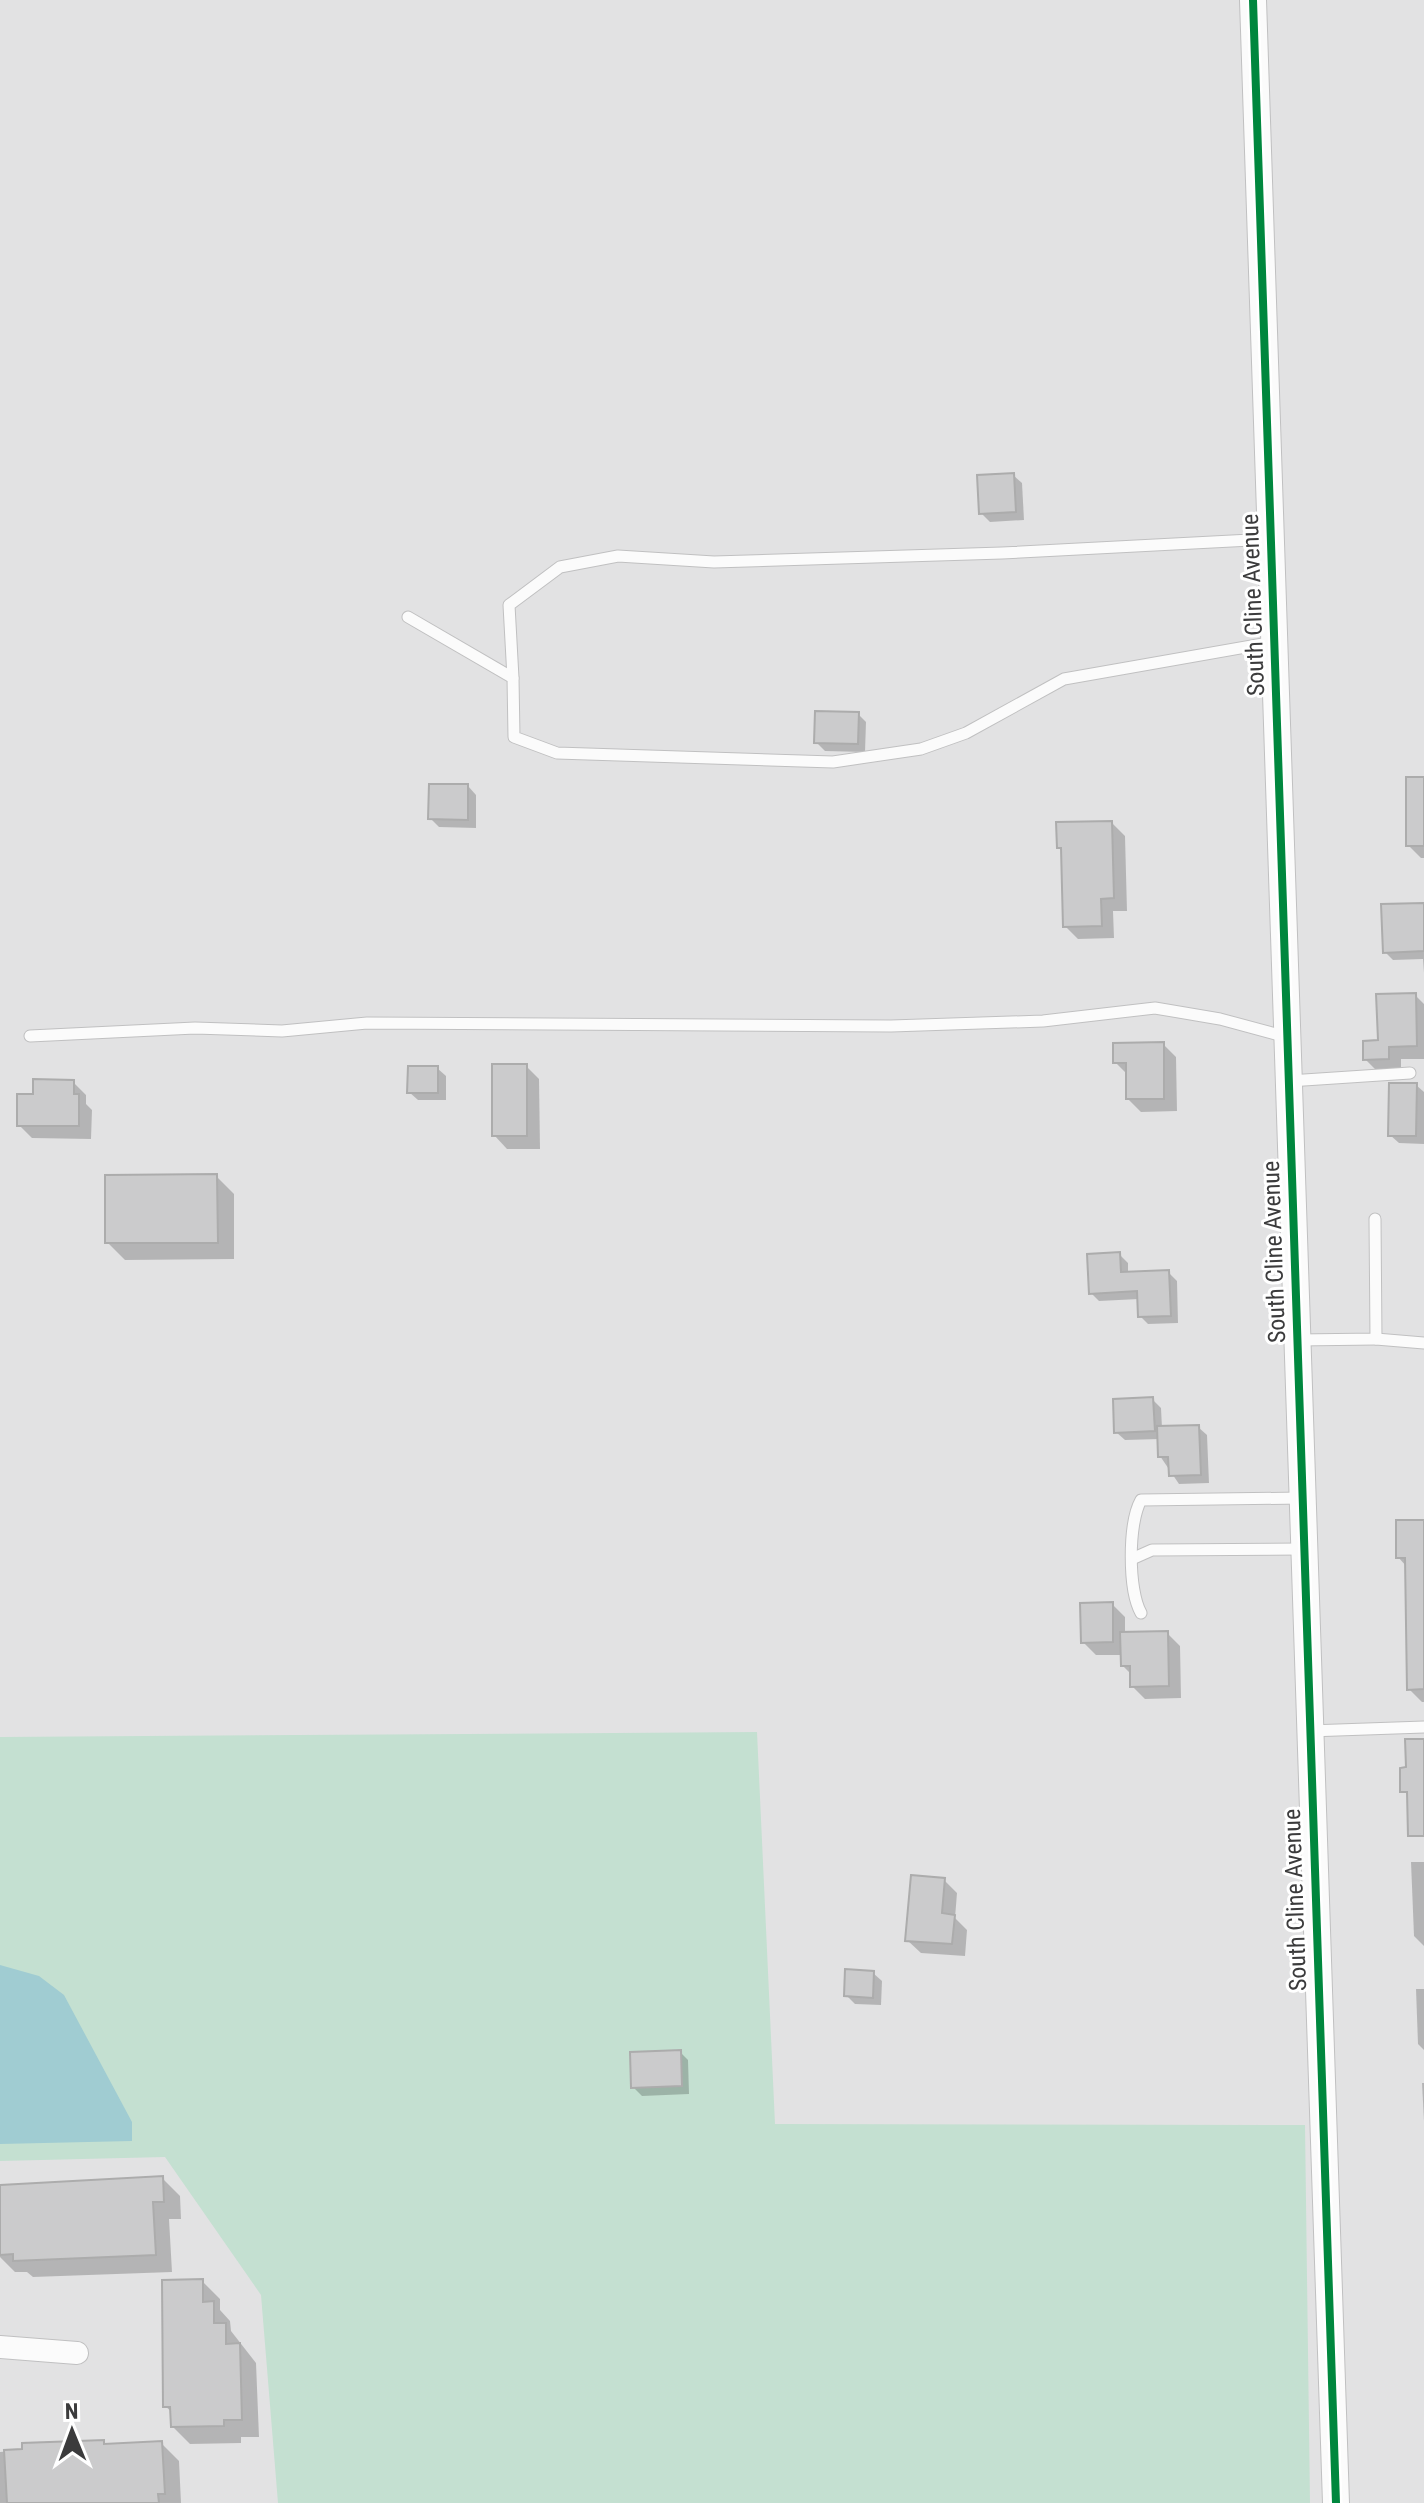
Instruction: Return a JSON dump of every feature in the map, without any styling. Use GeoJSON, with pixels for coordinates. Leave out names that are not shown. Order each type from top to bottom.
{"type":"FeatureCollection","features":[{"type":"Feature","properties":{"kind":"street","name":"South Cline Avenue"},"geometry":{"type":"LineString","coordinates":[[1253,0],[1336,2503]]}},
{"type":"Feature","properties":{"kind":"street"},"geometry":{"type":"LineString","coordinates":[[0,2347],[77,2353]]}},
{"type":"Feature","properties":{"kind":"lane"},"geometry":{"type":"LineString","coordinates":[[1271,539],[1002,553],[714,562],[618,556],[560,567],[509,605],[514,737],[557,753],[833,762],[921,749],[951,738],[1064,679],[1274,642]]}},
{"type":"Feature","properties":{"kind":"lane"},"geometry":{"type":"LineString","coordinates":[[408,617],[513,678]]}},
{"type":"Feature","properties":{"kind":"lane"},"geometry":{"type":"LineString","coordinates":[[30,1036],[195,1028],[282,1031],[367,1023],[891,1026],[1043,1021],[1155,1008],[1220,1019],[1287,1038]]}},
{"type":"Feature","properties":{"kind":"lane"},"geometry":{"type":"LineString","coordinates":[[1289,1081],[1410,1073]]}},
{"type":"Feature","properties":{"kind":"lane"},"geometry":{"type":"LineString","coordinates":[[1375,1219],[1376,1339]]}},
{"type":"Feature","properties":{"kind":"lane"},"geometry":{"type":"LineString","coordinates":[[1298,1340],[1376,1339],[1424,1343]]}},
{"type":"Feature","properties":{"kind":"lane"},"geometry":{"type":"LineString","coordinates":[[1141,1613],[1133,1598],[1132,1515],[1141,1500],[1301,1498]]}},
{"type":"Feature","properties":{"kind":"lane"},"geometry":{"type":"LineString","coordinates":[[1134,1558],[1152,1550],[1303,1549]]}},
{"type":"Feature","properties":{"kind":"lane"},"geometry":{"type":"LineString","coordinates":[[1308,1731],[1424,1727]]}},
{"type":"Feature","properties":{"kind":"green space"},"geometry":{"type":"Polygon","coordinates":[[[757,1732],[775,2124],[1305,2125],[1310,2503],[278,2503],[261,2295],[165,2157],[0,2161],[0,1737],[757,1732]]]}},
{"type":"Feature","properties":{"kind":"water"},"geometry":{"type":"Polygon","coordinates":[[[0,1965],[39,1976],[64,1995],[132,2122],[132,2141],[0,2144],[0,1965]]]}},
{"type":"Feature","properties":{"kind":"building"},"geometry":{"type":"Polygon","coordinates":[[[1014,473],[1016,512],[979,514],[977,475],[1014,473]]]}},
{"type":"Feature","properties":{"kind":"building"},"geometry":{"type":"Polygon","coordinates":[[[815,711],[859,712],[858,744],[814,743],[815,711]]]}},
{"type":"Feature","properties":{"kind":"building"},"geometry":{"type":"Polygon","coordinates":[[[1406,777],[1424,777],[1424,846],[1406,846],[1406,777]]]}},
{"type":"Feature","properties":{"kind":"building"},"geometry":{"type":"Polygon","coordinates":[[[429,784],[468,784],[468,820],[428,819],[429,784]]]}},
{"type":"Feature","properties":{"kind":"building"},"geometry":{"type":"Polygon","coordinates":[[[1112,821],[1114,898],[1101,899],[1102,926],[1063,927],[1061,848],[1057,848],[1056,822],[1112,821]]]}},
{"type":"Feature","properties":{"kind":"building"},"geometry":{"type":"Polygon","coordinates":[[[1424,903],[1424,951],[1383,953],[1381,904],[1424,903]]]}},
{"type":"Feature","properties":{"kind":"building"},"geometry":{"type":"Polygon","coordinates":[[[1416,993],[1417,1046],[1389,1047],[1389,1059],[1363,1060],[1363,1041],[1378,1040],[1376,994],[1416,993]]]}},
{"type":"Feature","properties":{"kind":"building"},"geometry":{"type":"Polygon","coordinates":[[[1164,1042],[1164,1099],[1126,1099],[1126,1063],[1113,1063],[1113,1043],[1164,1042]]]}},
{"type":"Feature","properties":{"kind":"building"},"geometry":{"type":"Polygon","coordinates":[[[492,1064],[527,1064],[527,1136],[492,1136],[492,1064]]]}},
{"type":"Feature","properties":{"kind":"building"},"geometry":{"type":"Polygon","coordinates":[[[408,1066],[438,1066],[438,1093],[407,1093],[408,1066]]]}},
{"type":"Feature","properties":{"kind":"building"},"geometry":{"type":"Polygon","coordinates":[[[33,1079],[74,1080],[74,1094],[79,1094],[79,1126],[17,1126],[17,1094],[33,1094],[33,1079]]]}},
{"type":"Feature","properties":{"kind":"building"},"geometry":{"type":"Polygon","coordinates":[[[1389,1083],[1417,1083],[1416,1136],[1388,1136],[1389,1083]]]}},
{"type":"Feature","properties":{"kind":"building"},"geometry":{"type":"Polygon","coordinates":[[[217,1174],[218,1243],[105,1243],[105,1175],[217,1174]]]}},
{"type":"Feature","properties":{"kind":"building"},"geometry":{"type":"Polygon","coordinates":[[[1120,1252],[1121,1272],[1169,1270],[1171,1316],[1138,1317],[1137,1291],[1089,1294],[1087,1254],[1120,1252]]]}},
{"type":"Feature","properties":{"kind":"building"},"geometry":{"type":"Polygon","coordinates":[[[1153,1397],[1155,1431],[1114,1433],[1113,1399],[1153,1397]]]}},
{"type":"Feature","properties":{"kind":"building"},"geometry":{"type":"Polygon","coordinates":[[[1199,1425],[1201,1475],[1169,1476],[1168,1457],[1158,1457],[1157,1426],[1199,1425]]]}},
{"type":"Feature","properties":{"kind":"building"},"geometry":{"type":"Polygon","coordinates":[[[1396,1520],[1424,1520],[1424,1689],[1407,1690],[1405,1558],[1396,1558],[1396,1520]]]}},
{"type":"Feature","properties":{"kind":"building"},"geometry":{"type":"Polygon","coordinates":[[[1113,1602],[1113,1642],[1081,1643],[1080,1603],[1113,1602]]]}},
{"type":"Feature","properties":{"kind":"building"},"geometry":{"type":"Polygon","coordinates":[[[1168,1631],[1169,1686],[1130,1687],[1130,1666],[1121,1666],[1120,1632],[1168,1631]]]}},
{"type":"Feature","properties":{"kind":"building"},"geometry":{"type":"Polygon","coordinates":[[[1405,1739],[1424,1739],[1424,1836],[1408,1836],[1407,1792],[1400,1792],[1400,1768],[1406,1767],[1405,1739]]]}},
{"type":"Feature","properties":{"kind":"building"},"geometry":{"type":"Polygon","coordinates":[[[911,1875],[945,1878],[942,1913],[955,1915],[952,1944],[905,1941],[911,1875]]]}},
{"type":"Feature","properties":{"kind":"building"},"geometry":{"type":"Polygon","coordinates":[[[845,1969],[874,1971],[873,1998],[844,1996],[845,1969]]]}},
{"type":"Feature","properties":{"kind":"building"},"geometry":{"type":"Polygon","coordinates":[[[681,2050],[682,2086],[631,2088],[630,2052],[681,2050]]]}},
{"type":"Feature","properties":{"kind":"building"},"geometry":{"type":"Polygon","coordinates":[[[163,2176],[164,2202],[153,2202],[156,2255],[13,2261],[13,2254],[0,2255],[0,2185],[163,2176]]]}},
{"type":"Feature","properties":{"kind":"building"},"geometry":{"type":"Polygon","coordinates":[[[203,2279],[203,2302],[214,2301],[214,2323],[226,2323],[226,2344],[240,2343],[242,2420],[224,2420],[224,2426],[171,2427],[170,2407],[163,2407],[162,2280],[203,2279]]]}},
{"type":"Feature","properties":{"kind":"building"},"geometry":{"type":"Polygon","coordinates":[[[104,2440],[104,2444],[162,2441],[165,2494],[158,2494],[159,2503],[7,2503],[4,2450],[22,2449],[22,2443],[104,2440]]]}},
{"type":"Feature","properties":{"kind":"cycle path"},"geometry":{"type":"LineString","coordinates":[[1253,0],[1336,2503]]}}]}
